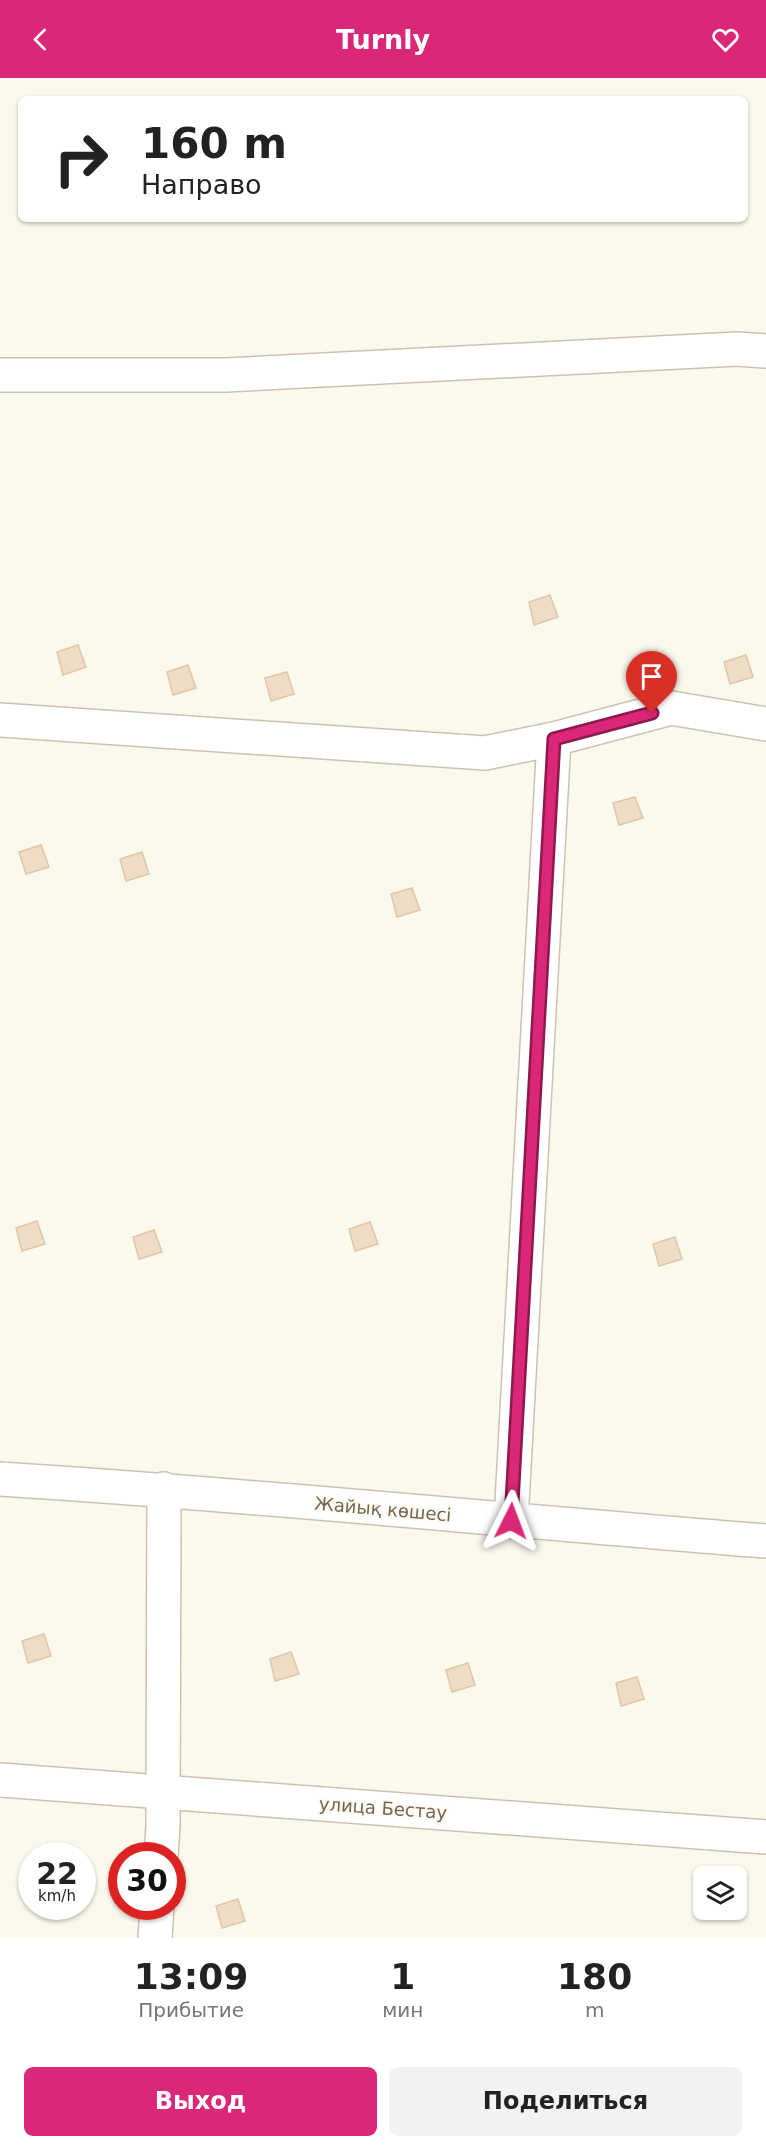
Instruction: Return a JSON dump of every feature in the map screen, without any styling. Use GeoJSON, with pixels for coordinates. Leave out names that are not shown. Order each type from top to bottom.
{"type":"FeatureCollection","features":[{"type":"Feature","properties":{"kind":"street"},"geometry":{"type":"LineString","coordinates":[[0,375],[226,375],[737,349],[766,351]]}},
{"type":"Feature","properties":{"kind":"street"},"geometry":{"type":"LineString","coordinates":[[0,720],[485,753],[554,739],[671,708],[766,724]]}},
{"type":"Feature","properties":{"kind":"street"},"geometry":{"type":"LineString","coordinates":[[511,1521],[554,739]]}},
{"type":"Feature","properties":{"kind":"street","name":"Жайық көшесі"},"geometry":{"type":"LineString","coordinates":[[0,1479],[164,1489],[511,1521],[766,1541]]}},
{"type":"Feature","properties":{"kind":"street"},"geometry":{"type":"LineString","coordinates":[[161,1842],[164,1489]]}},
{"type":"Feature","properties":{"kind":"street","name":"улица Бестау"},"geometry":{"type":"LineString","coordinates":[[0,1780],[766,1837]]}},
{"type":"Feature","properties":{"kind":"street"},"geometry":{"type":"LineString","coordinates":[[155,1938],[156,1920]]}},
{"type":"Feature","properties":{"kind":"building"},"geometry":{"type":"Polygon","coordinates":[[[550,595],[558,617],[534,625],[529,602],[550,595]]]}},
{"type":"Feature","properties":{"kind":"building"},"geometry":{"type":"Polygon","coordinates":[[[78,645],[86,667],[63,675],[57,652],[78,645]]]}},
{"type":"Feature","properties":{"kind":"building"},"geometry":{"type":"Polygon","coordinates":[[[746,655],[753,677],[730,684],[724,662],[746,655]]]}},
{"type":"Feature","properties":{"kind":"building"},"geometry":{"type":"Polygon","coordinates":[[[188,665],[196,688],[173,695],[167,672],[188,665]]]}},
{"type":"Feature","properties":{"kind":"building"},"geometry":{"type":"Polygon","coordinates":[[[287,672],[294,694],[271,701],[265,678],[287,672]]]}},
{"type":"Feature","properties":{"kind":"building"},"geometry":{"type":"Polygon","coordinates":[[[635,797],[643,818],[619,825],[613,803],[635,797]]]}},
{"type":"Feature","properties":{"kind":"building"},"geometry":{"type":"Polygon","coordinates":[[[41,845],[49,867],[26,874],[19,852],[41,845]]]}},
{"type":"Feature","properties":{"kind":"building"},"geometry":{"type":"Polygon","coordinates":[[[142,852],[149,874],[126,881],[120,859],[142,852]]]}},
{"type":"Feature","properties":{"kind":"building"},"geometry":{"type":"Polygon","coordinates":[[[412,888],[420,910],[397,917],[391,894],[412,888]]]}},
{"type":"Feature","properties":{"kind":"building"},"geometry":{"type":"Polygon","coordinates":[[[37,1221],[45,1244],[22,1251],[16,1228],[37,1221]]]}},
{"type":"Feature","properties":{"kind":"building"},"geometry":{"type":"Polygon","coordinates":[[[370,1222],[378,1244],[355,1251],[349,1229],[370,1222]]]}},
{"type":"Feature","properties":{"kind":"building"},"geometry":{"type":"Polygon","coordinates":[[[154,1230],[162,1252],[139,1259],[133,1237],[154,1230]]]}},
{"type":"Feature","properties":{"kind":"building"},"geometry":{"type":"Polygon","coordinates":[[[675,1237],[682,1259],[659,1266],[653,1244],[675,1237]]]}},
{"type":"Feature","properties":{"kind":"building"},"geometry":{"type":"Polygon","coordinates":[[[44,1634],[51,1656],[28,1663],[22,1641],[44,1634]]]}},
{"type":"Feature","properties":{"kind":"building"},"geometry":{"type":"Polygon","coordinates":[[[291,1652],[299,1674],[275,1681],[270,1659],[291,1652]]]}},
{"type":"Feature","properties":{"kind":"building"},"geometry":{"type":"Polygon","coordinates":[[[468,1663],[475,1685],[452,1692],[446,1670],[468,1663]]]}},
{"type":"Feature","properties":{"kind":"building"},"geometry":{"type":"Polygon","coordinates":[[[637,1677],[644,1699],[621,1706],[616,1683],[637,1677]]]}},
{"type":"Feature","properties":{"kind":"building"},"geometry":{"type":"Polygon","coordinates":[[[238,1899],[245,1921],[222,1928],[216,1906],[238,1899]]]}},
{"type":"Feature","properties":{"kind":"route"},"geometry":{"type":"LineString","coordinates":[[511,1521],[554,739],[652,713]]}}]}
